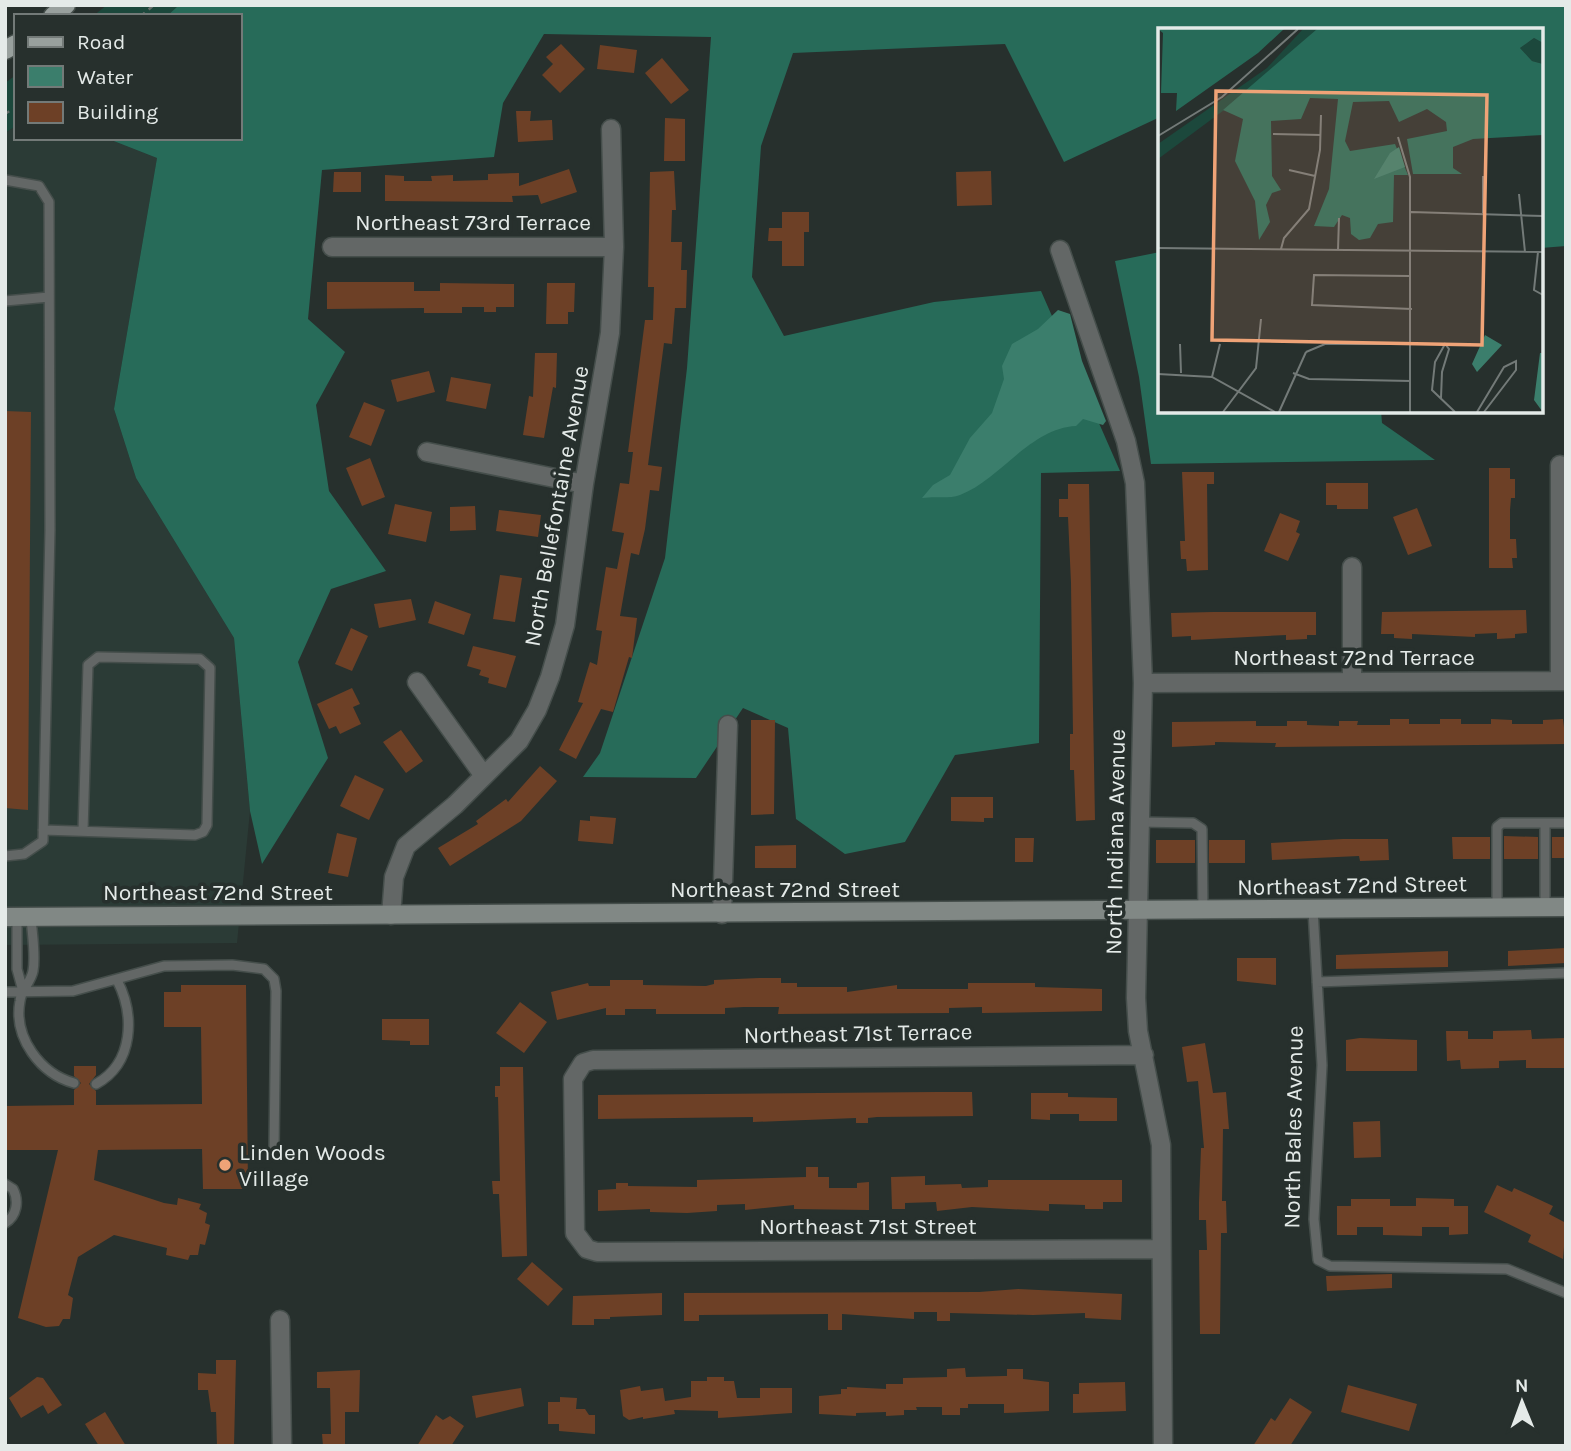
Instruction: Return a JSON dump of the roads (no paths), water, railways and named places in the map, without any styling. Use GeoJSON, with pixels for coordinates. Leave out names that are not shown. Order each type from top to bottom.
{"type":"FeatureCollection","features":[{"type":"Feature","properties":{"kind":"main road","name":"Northeast 72nd Street"},"geometry":{"type":"LineString","coordinates":[[18,917],[1566,907]]}},
{"type":"Feature","properties":{"kind":"street","name":"North Bellefontaine Avenue"},"geometry":{"type":"LineString","coordinates":[[391,915],[394,877],[406,846],[430,828],[519,741],[537,710],[565,625],[584,484],[610,333],[614,247],[611,130]]}},
{"type":"Feature","properties":{"kind":"street","name":"Northeast 73rd Terrace"},"geometry":{"type":"LineString","coordinates":[[332,247],[614,247]]}},
{"type":"Feature","properties":{"kind":"street","name":"North Indiana Avenue"},"geometry":{"type":"LineString","coordinates":[[1060,250],[1126,441],[1135,483],[1143,683],[1136,998],[1161,1145],[1163,1446]]}},
{"type":"Feature","properties":{"kind":"street"},"geometry":{"type":"LineString","coordinates":[[428,452],[584,484]]}},
{"type":"Feature","properties":{"kind":"street"},"geometry":{"type":"LineString","coordinates":[[1560,465],[1563,681]]}},
{"type":"Feature","properties":{"kind":"street"},"geometry":{"type":"LineString","coordinates":[[1352,567],[1352,682]]}},
{"type":"Feature","properties":{"kind":"street","name":"Northeast 72nd Terrace"},"geometry":{"type":"LineString","coordinates":[[1143,683],[1563,681]]}},
{"type":"Feature","properties":{"kind":"street"},"geometry":{"type":"LineString","coordinates":[[417,682],[484,776]]}},
{"type":"Feature","properties":{"kind":"street"},"geometry":{"type":"LineString","coordinates":[[722,914],[728,724]]}},
{"type":"Feature","properties":{"kind":"street","name":"Northeast 71st Terrace"},"geometry":{"type":"LineString","coordinates":[[579,1241],[575,1219],[573,1079],[576,1069],[583,1063],[593,1060],[1144,1055]]}},
{"type":"Feature","properties":{"kind":"street","name":"Northeast 71st Street"},"geometry":{"type":"LineString","coordinates":[[579,1241],[597,1252],[1161,1249]]}},
{"type":"Feature","properties":{"kind":"street"},"geometry":{"type":"LineString","coordinates":[[280,1320],[282,1446]]}},
{"type":"Feature","properties":{"kind":"lane"},"geometry":{"type":"LineString","coordinates":[[5,180],[39,186],[49,202],[50,530],[43,841],[24,854],[5,856]]}},
{"type":"Feature","properties":{"kind":"lane"},"geometry":{"type":"LineString","coordinates":[[5,301],[49,297]]}},
{"type":"Feature","properties":{"kind":"lane"},"geometry":{"type":"LineString","coordinates":[[43,830],[195,835],[203,832],[207,825],[210,668],[207,662],[200,659],[98,657],[88,665],[83,831]]}},
{"type":"Feature","properties":{"kind":"lane"},"geometry":{"type":"LineString","coordinates":[[1140,822],[1193,824],[1202,829],[1203,911]]}},
{"type":"Feature","properties":{"kind":"lane"},"geometry":{"type":"LineString","coordinates":[[1497,908],[1497,827],[1502,823],[1566,823]]}},
{"type":"Feature","properties":{"kind":"lane"},"geometry":{"type":"LineString","coordinates":[[1545,823],[1545,907]]}},
{"type":"Feature","properties":{"kind":"lane","name":"North Bales Avenue"},"geometry":{"type":"LineString","coordinates":[[1313,910],[1322,1065],[1314,1219],[1318,1260],[1330,1266],[1507,1269],[1566,1293]]}},
{"type":"Feature","properties":{"kind":"lane"},"geometry":{"type":"LineString","coordinates":[[18,917],[17,970],[23,991]]}},
{"type":"Feature","properties":{"kind":"lane"},"geometry":{"type":"LineString","coordinates":[[18,917],[33,970],[19,1002],[23,1030],[39,1064],[58,1079],[74,1083]]}},
{"type":"Feature","properties":{"kind":"lane"},"geometry":{"type":"LineString","coordinates":[[5,992],[73,991],[164,966],[232,965],[264,969],[274,979],[274,1150]]}},
{"type":"Feature","properties":{"kind":"lane"},"geometry":{"type":"LineString","coordinates":[[1317,982],[1566,973]]}},
{"type":"Feature","properties":{"kind":"lane"},"geometry":{"type":"LineString","coordinates":[[96,1084],[116,1070],[125,1050],[129,1021],[127,1003],[117,980]]}},
{"type":"Feature","properties":{"kind":"lane"},"geometry":{"type":"LineString","coordinates":[[5,1184],[13,1189],[17,1201],[13,1217],[5,1223]]}},
{"type":"Feature","properties":{"kind":"water"},"geometry":{"type":"Polygon","coordinates":[[[1058,310],[1070,314],[1082,361],[1106,421],[1103,425],[1083,419],[1076,426],[1059,429],[1044,436],[975,488],[960,495],[922,498],[933,485],[950,475],[970,438],[992,413],[1004,379],[1002,366],[1012,344],[1038,329],[1058,310]]]}},
{"type":"Feature","properties":{"kind":"place","name":"Linden Woods Village"},"geometry":{"type":"Point","coordinates":[225,1165]}}]}
